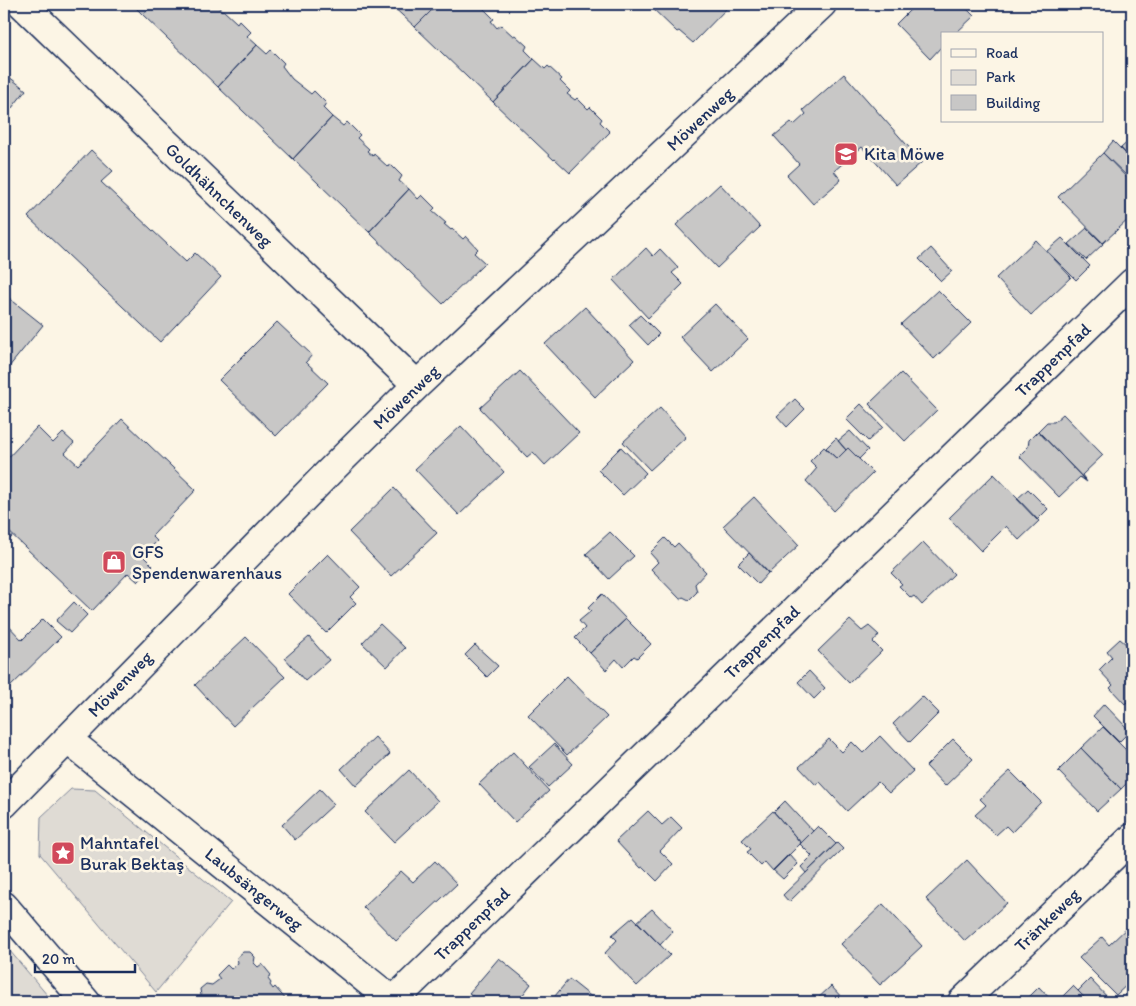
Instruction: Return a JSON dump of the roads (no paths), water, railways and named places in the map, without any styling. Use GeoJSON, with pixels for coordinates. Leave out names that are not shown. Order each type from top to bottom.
{"type":"FeatureCollection","features":[{"type":"Feature","properties":{"kind":"street","name":"Goldhähnchenweg"},"geometry":{"type":"LineString","coordinates":[[22,4],[417,385]]}},
{"type":"Feature","properties":{"kind":"street","name":"Möwenweg"},"geometry":{"type":"LineString","coordinates":[[4,804],[313,487],[417,385],[822,4]]}},
{"type":"Feature","properties":{"kind":"street","name":"Trappenpfad"},"geometry":{"type":"LineString","coordinates":[[393,1002],[1132,283]]}},
{"type":"Feature","properties":{"kind":"street","name":"Laubsängerweg"},"geometry":{"type":"LineString","coordinates":[[67,739],[393,1002]]}},
{"type":"Feature","properties":{"kind":"street","name":"Tränkeweg"},"geometry":{"type":"LineString","coordinates":[[962,1002],[1132,838]]}},
{"type":"Feature","properties":{"kind":"street"},"geometry":{"type":"LineString","coordinates":[[4,906],[86,1002]]}},
{"type":"Feature","properties":{"kind":"place","name":"Kita Möwe"},"geometry":{"type":"Point","coordinates":[846,154]}},
{"type":"Feature","properties":{"kind":"place","name":"GFS Spendenwarenhaus"},"geometry":{"type":"Point","coordinates":[114,562]}},
{"type":"Feature","properties":{"kind":"place","name":"Mahntafel Burak Bektaş"},"geometry":{"type":"Point","coordinates":[63,853]}}]}
